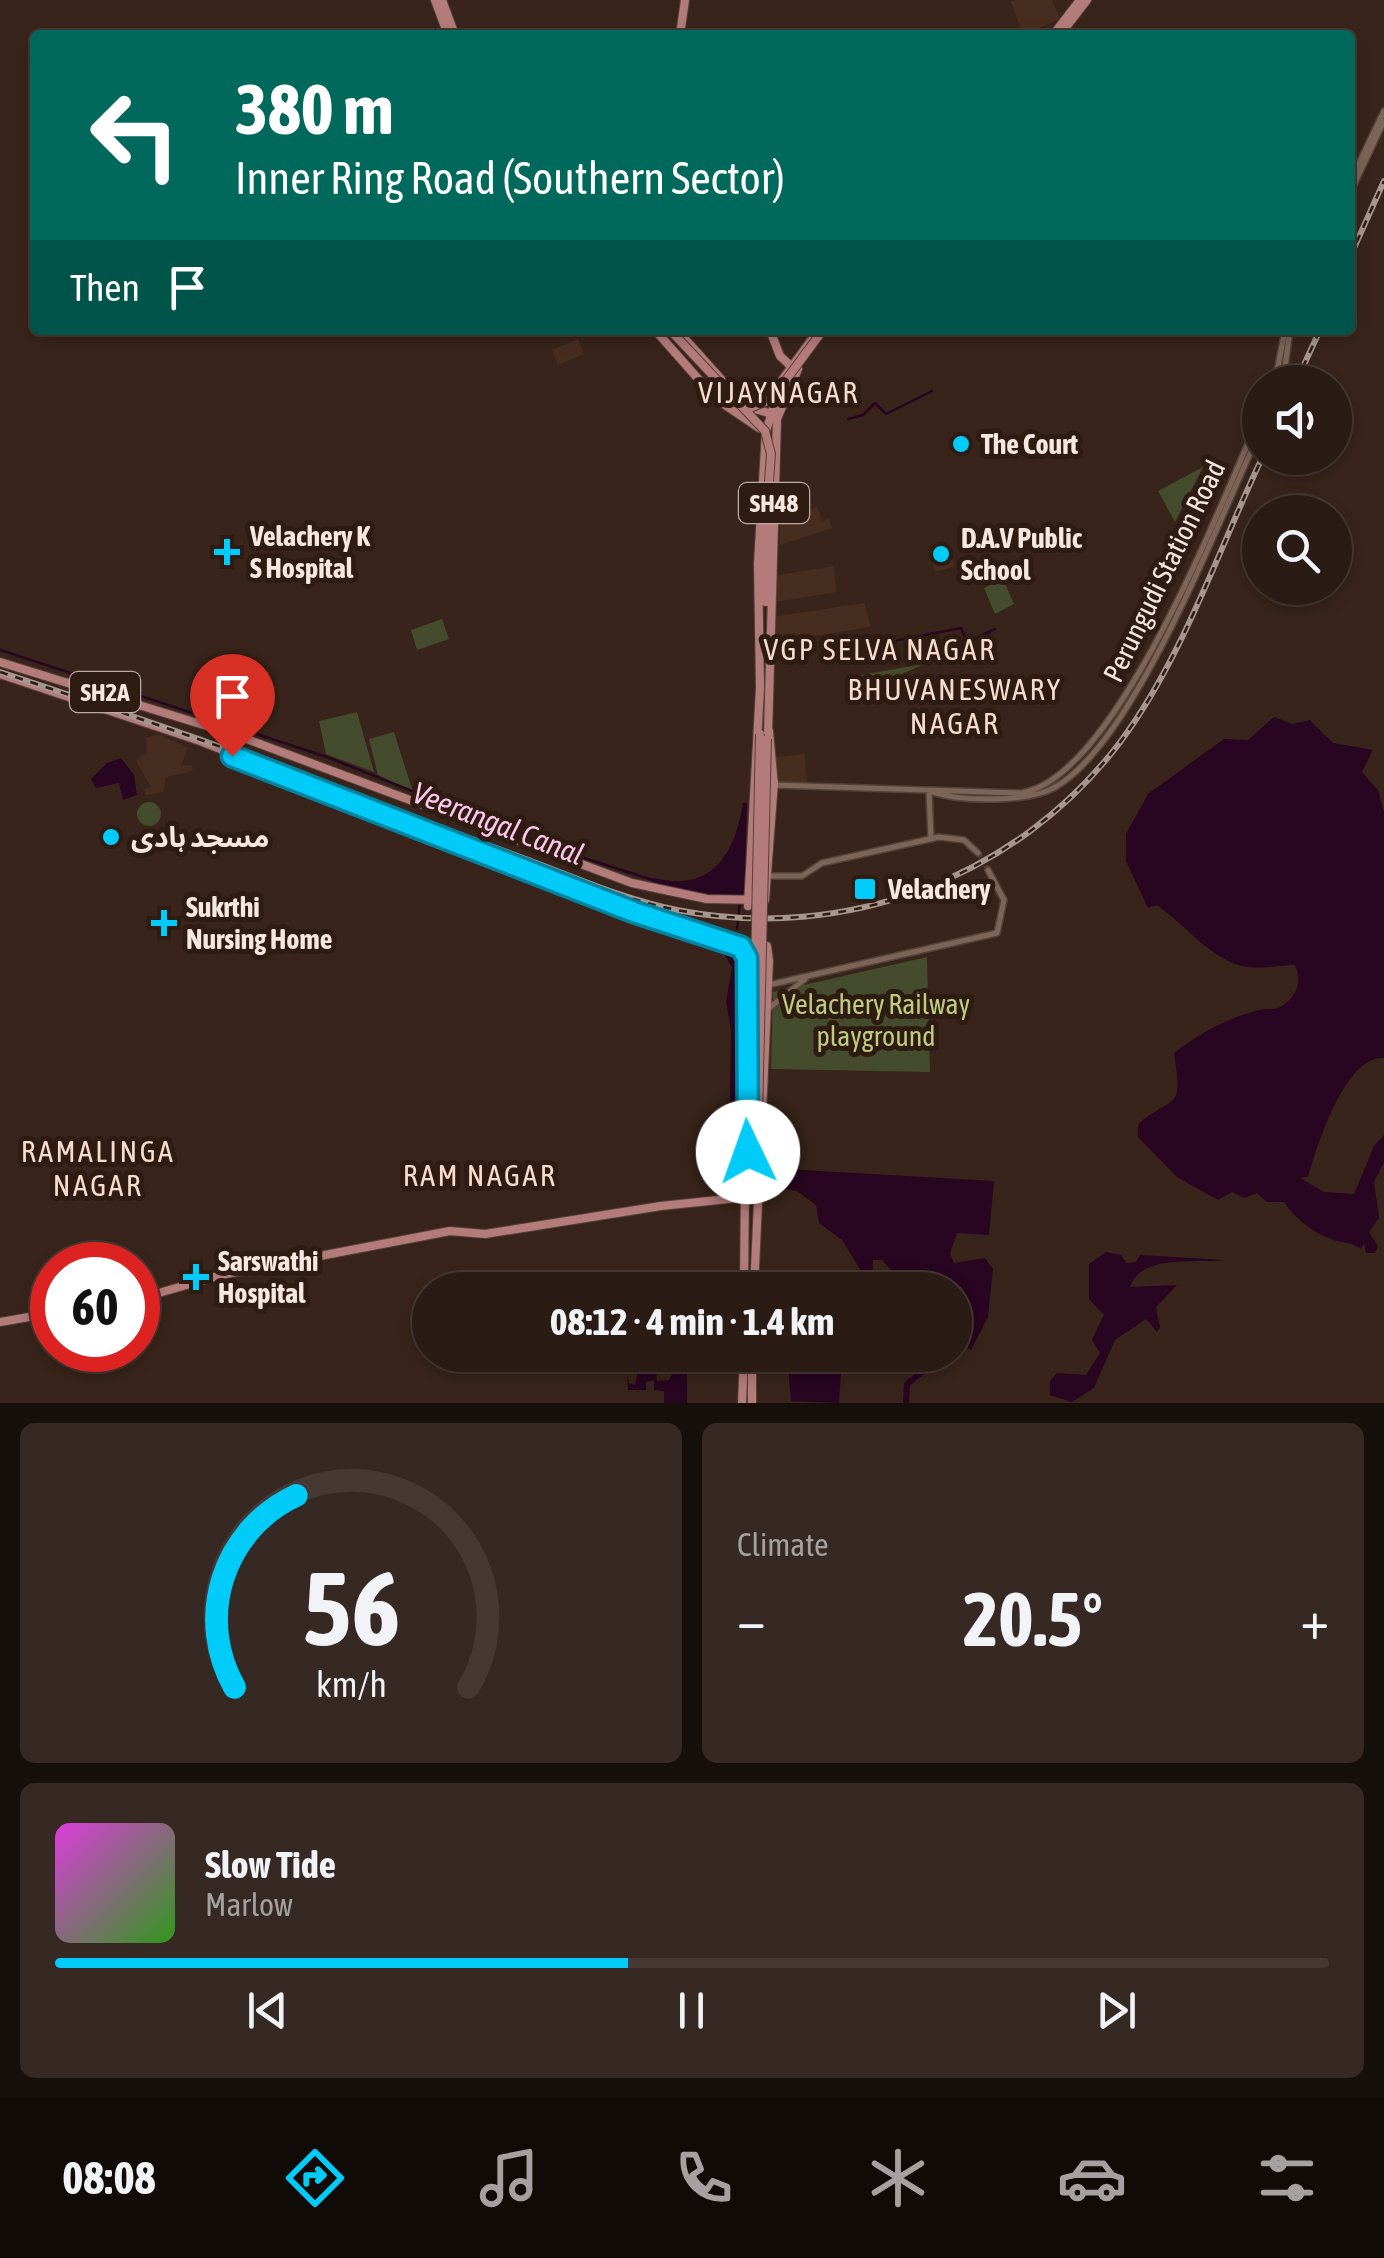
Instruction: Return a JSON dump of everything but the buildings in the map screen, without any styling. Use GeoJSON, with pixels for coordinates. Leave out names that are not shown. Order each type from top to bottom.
{"type":"FeatureCollection","features":[{"type":"Feature","properties":{"kind":"main road"},"geometry":{"type":"LineString","coordinates":[[438,0],[449,30]]}},
{"type":"Feature","properties":{"kind":"main road"},"geometry":{"type":"LineString","coordinates":[[681,30],[685,0]]}},
{"type":"Feature","properties":{"kind":"main road"},"geometry":{"type":"LineString","coordinates":[[1060,30],[1084,0]]}},
{"type":"Feature","properties":{"kind":"main road"},"geometry":{"type":"LineString","coordinates":[[662,335],[716,398],[753,423],[765,441]]}},
{"type":"Feature","properties":{"kind":"main road"},"geometry":{"type":"LineString","coordinates":[[663,335],[721,399],[747,410],[776,396],[819,335]]}},
{"type":"Feature","properties":{"kind":"main road"},"geometry":{"type":"LineString","coordinates":[[678,335],[718,385],[761,425],[770,443],[766,621],[769,641]]}},
{"type":"Feature","properties":{"kind":"main road"},"geometry":{"type":"LineString","coordinates":[[679,335],[745,404],[770,410]]}},
{"type":"Feature","properties":{"kind":"main road"},"geometry":{"type":"LineString","coordinates":[[772,335],[780,356],[794,368],[818,335]]}},
{"type":"Feature","properties":{"kind":"main road","name":"SH48"},"geometry":{"type":"LineString","coordinates":[[745,1272],[752,1163],[763,732],[763,468],[770,410],[794,368]]}},
{"type":"Feature","properties":{"kind":"main road","name":"SH48"},"geometry":{"type":"LineString","coordinates":[[763,732],[768,687],[777,414],[794,368]]}},
{"type":"Feature","properties":{"kind":"main road"},"geometry":{"type":"LineString","coordinates":[[763,468],[776,467]]}},
{"type":"Feature","properties":{"kind":"main road","name":"SH2A"},"geometry":{"type":"LineString","coordinates":[[0,662],[50,674],[208,730],[630,886],[742,904]]}},
{"type":"Feature","properties":{"kind":"main road","name":"SH2A"},"geometry":{"type":"LineString","coordinates":[[0,674],[202,742],[460,846],[740,944]]}},
{"type":"Feature","properties":{"kind":"main road"},"geometry":{"type":"LineString","coordinates":[[202,742],[208,730]]}},
{"type":"Feature","properties":{"kind":"main road"},"geometry":{"type":"LineString","coordinates":[[763,732],[773,784],[768,905],[742,904],[763,732]]}},
{"type":"Feature","properties":{"kind":"main road"},"geometry":{"type":"LineString","coordinates":[[740,944],[747,958],[745,1114],[753,1118]]}},
{"type":"Feature","properties":{"kind":"main road"},"geometry":{"type":"LineString","coordinates":[[740,944],[767,946],[768,1009],[761,1126]]}},
{"type":"Feature","properties":{"kind":"main road","name":"SH48"},"geometry":{"type":"LineString","coordinates":[[752,1163],[761,1126],[753,1118]]}},
{"type":"Feature","properties":{"kind":"main road"},"geometry":{"type":"LineString","coordinates":[[662,1206],[749,1188]]}},
{"type":"Feature","properties":{"kind":"main road"},"geometry":{"type":"LineString","coordinates":[[160,1292],[220,1275],[450,1231],[509,1231],[749,1188]]}},
{"type":"Feature","properties":{"kind":"main road","name":"SH48"},"geometry":{"type":"LineString","coordinates":[[749,1188],[753,1272]]}},
{"type":"Feature","properties":{"kind":"main road"},"geometry":{"type":"LineString","coordinates":[[220,1275],[314,1264],[468,1232]]}},
{"type":"Feature","properties":{"kind":"main road"},"geometry":{"type":"LineString","coordinates":[[0,1321],[30,1315]]}},
{"type":"Feature","properties":{"kind":"main road"},"geometry":{"type":"LineString","coordinates":[[742,1403],[743,1372]]}},
{"type":"Feature","properties":{"kind":"main road"},"geometry":{"type":"LineString","coordinates":[[752,1372],[752,1403]]}},
{"type":"Feature","properties":{"kind":"street"},"geometry":{"type":"LineString","coordinates":[[1355,172],[1384,112]]}},
{"type":"Feature","properties":{"kind":"street"},"geometry":{"type":"LineString","coordinates":[[1355,186],[1384,121]]}},
{"type":"Feature","properties":{"kind":"street"},"geometry":{"type":"LineString","coordinates":[[1279,365],[1287,335]]}},
{"type":"Feature","properties":{"kind":"street"},"geometry":{"type":"LineString","coordinates":[[1285,365],[1288,335]]}},
{"type":"Feature","properties":{"kind":"street","name":"Perungudi Station Road"},"geometry":{"type":"LineString","coordinates":[[1099,741],[1146,662],[1242,455]]}},
{"type":"Feature","properties":{"kind":"street","name":"Perungudi Station Road"},"geometry":{"type":"LineString","coordinates":[[1099,741],[1152,663],[1242,470]]}},
{"type":"Feature","properties":{"kind":"street"},"geometry":{"type":"LineString","coordinates":[[773,784],[1023,797],[1054,788],[1099,741]]}},
{"type":"Feature","properties":{"kind":"street"},"geometry":{"type":"LineString","coordinates":[[928,791],[930,839]]}},
{"type":"Feature","properties":{"kind":"street"},"geometry":{"type":"LineString","coordinates":[[769,876],[802,876],[822,863],[930,839],[964,840],[978,853]]}},
{"type":"Feature","properties":{"kind":"street"},"geometry":{"type":"LineString","coordinates":[[768,985],[997,933],[1004,900],[988,870]]}},
{"type":"Feature","properties":{"kind":"street"},"geometry":{"type":"LineString","coordinates":[[768,1009],[812,974]]}},
{"type":"Feature","properties":{"kind":"shaded area"},"geometry":{"type":"Polygon","coordinates":[[[1052,0],[1060,19],[1035,30],[1021,30],[1011,2],[1052,0]]]}},
{"type":"Feature","properties":{"kind":"shaded area"},"geometry":{"type":"Polygon","coordinates":[[[578,339],[584,354],[558,365],[552,350],[578,339]]]}},
{"type":"Feature","properties":{"kind":"shaded area"},"geometry":{"type":"Polygon","coordinates":[[[817,507],[823,521],[829,519],[832,528],[780,545],[780,518],[817,507]]]}},
{"type":"Feature","properties":{"kind":"shaded area","name":"D.A.V Public School"},"geometry":{"type":"Polygon","coordinates":[[[947,543],[955,566],[935,572],[929,549],[947,543]]]}},
{"type":"Feature","properties":{"kind":"shaded area"},"geometry":{"type":"Polygon","coordinates":[[[833,566],[837,592],[775,602],[773,576],[833,566]]]}},
{"type":"Feature","properties":{"kind":"shaded area"},"geometry":{"type":"Polygon","coordinates":[[[864,603],[871,627],[771,643],[772,617],[864,603]]]}},
{"type":"Feature","properties":{"kind":"shaded area"},"geometry":{"type":"Polygon","coordinates":[[[1274,717],[1292,724],[1310,720],[1333,743],[1373,750],[1362,772],[1378,790],[1384,812],[1384,1058],[1370,1061],[1345,1086],[1308,1177],[1300,1178],[1324,1192],[1354,1194],[1374,1146],[1384,1135],[1384,1162],[1374,1182],[1379,1218],[1369,1232],[1378,1246],[1375,1253],[1366,1253],[1364,1243],[1361,1249],[1315,1231],[1284,1202],[1267,1202],[1257,1193],[1244,1198],[1232,1192],[1218,1200],[1177,1177],[1138,1137],[1138,1124],[1177,1093],[1174,1053],[1225,1022],[1279,1008],[1297,987],[1295,965],[1253,967],[1234,963],[1210,950],[1157,905],[1148,908],[1126,861],[1126,834],[1148,794],[1224,739],[1248,740],[1274,717]]]}},
{"type":"Feature","properties":{"kind":"shaded area"},"geometry":{"type":"Polygon","coordinates":[[[159,734],[188,748],[181,766],[191,765],[193,771],[166,777],[163,792],[146,795],[144,789],[151,787],[136,761],[147,752],[146,738],[159,734]]]}},
{"type":"Feature","properties":{"kind":"shaded area"},"geometry":{"type":"Polygon","coordinates":[[[805,754],[807,783],[775,783],[775,757],[805,754]]]}},
{"type":"Feature","properties":{"kind":"shaded area"},"geometry":{"type":"Polygon","coordinates":[[[121,758],[134,775],[137,795],[123,800],[119,783],[96,788],[91,779],[107,763],[121,758]]]}},
{"type":"Feature","properties":{"kind":"shaded area"},"geometry":{"type":"Polygon","coordinates":[[[743,803],[747,803],[744,900],[652,884],[654,878],[691,880],[717,865],[734,838],[743,803]]]}},
{"type":"Feature","properties":{"kind":"shaded area"},"geometry":{"type":"Polygon","coordinates":[[[720,948],[741,950],[744,957],[742,1144],[729,1145],[731,1030],[726,1002],[732,967],[720,948]]]}},
{"type":"Feature","properties":{"kind":"shaded area"},"geometry":{"type":"Polygon","coordinates":[[[767,1168],[994,1181],[989,1235],[957,1233],[950,1253],[954,1263],[985,1258],[993,1269],[988,1317],[972,1348],[972,1272],[893,1272],[882,1260],[873,1260],[873,1269],[862,1272],[842,1240],[819,1223],[816,1205],[797,1191],[766,1187],[767,1168]]]}},
{"type":"Feature","properties":{"kind":"shaded area"},"geometry":{"type":"Polygon","coordinates":[[[1106,1252],[1121,1255],[1126,1263],[1136,1262],[1140,1255],[1225,1260],[1171,1262],[1136,1276],[1130,1287],[1177,1285],[1156,1307],[1160,1327],[1157,1332],[1146,1319],[1115,1340],[1094,1388],[1072,1402],[1050,1395],[1050,1381],[1057,1373],[1086,1375],[1100,1353],[1092,1340],[1104,1315],[1089,1299],[1089,1264],[1106,1252]]]}},
{"type":"Feature","properties":{"kind":"shaded area"},"geometry":{"type":"Polygon","coordinates":[[[650,1372],[656,1372],[657,1381],[669,1380],[673,1372],[687,1372],[687,1403],[664,1403],[664,1391],[654,1390],[654,1380],[646,1382],[646,1390],[628,1390],[627,1374],[629,1383],[635,1385],[637,1374],[650,1372]]]}},
{"type":"Feature","properties":{"kind":"shaded area"},"geometry":{"type":"Polygon","coordinates":[[[788,1372],[841,1372],[839,1403],[791,1401],[788,1372]]]}},
{"type":"Feature","properties":{"kind":"green space"},"geometry":{"type":"Polygon","coordinates":[[[1203,467],[1175,522],[1158,491],[1203,467]]]}},
{"type":"Feature","properties":{"kind":"green space"},"geometry":{"type":"Polygon","coordinates":[[[1003,579],[1014,604],[995,614],[984,588],[1003,579]]]}},
{"type":"Feature","properties":{"kind":"green space"},"geometry":{"type":"Polygon","coordinates":[[[442,619],[449,639],[417,650],[411,630],[442,619]]]}},
{"type":"Feature","properties":{"kind":"green space"},"geometry":{"type":"Polygon","coordinates":[[[924,664],[854,696],[850,677],[924,664]]]}},
{"type":"Feature","properties":{"kind":"green space"},"geometry":{"type":"Polygon","coordinates":[[[357,712],[374,772],[326,754],[319,721],[357,712]]]}},
{"type":"Feature","properties":{"kind":"green space"},"geometry":{"type":"Polygon","coordinates":[[[394,732],[413,792],[378,775],[369,739],[394,732]]]}},
{"type":"Feature","properties":{"kind":"green space"},"geometry":{"type":"Polygon","coordinates":[[[149,802],[158,805],[158,823],[149,826],[140,823],[137,814],[140,805],[149,802]]]}},
{"type":"Feature","properties":{"kind":"green space","name":"Velachery Railway playground"},"geometry":{"type":"Polygon","coordinates":[[[927,957],[930,1072],[771,1069],[773,992],[927,957]]]}},
{"type":"Feature","properties":{"kind":"waterway"},"geometry":{"type":"LineString","coordinates":[[848,419],[863,415],[875,403],[886,414],[932,391]]}},
{"type":"Feature","properties":{"kind":"waterway"},"geometry":{"type":"LineString","coordinates":[[894,641],[961,628],[967,642]]}},
{"type":"Feature","properties":{"kind":"waterway"},"geometry":{"type":"LineString","coordinates":[[970,641],[995,629]]}},
{"type":"Feature","properties":{"kind":"waterway","name":"Veerangal Canal"},"geometry":{"type":"LineString","coordinates":[[0,650],[327,757],[565,852],[653,880]]}},
{"type":"Feature","properties":{"kind":"waterway","name":"Veerangal Canal"},"geometry":{"type":"LineString","coordinates":[[737,929],[740,902]]}},
{"type":"Feature","properties":{"kind":"waterway","name":"Veerangal Canal"},"geometry":{"type":"LineString","coordinates":[[736,1142],[736,1162]]}},
{"type":"Feature","properties":{"kind":"waterway"},"geometry":{"type":"LineString","coordinates":[[736,1162],[773,1175]]}},
{"type":"Feature","properties":{"kind":"waterway"},"geometry":{"type":"LineString","coordinates":[[906,1403],[907,1384],[922,1372]]}},
{"type":"Feature","properties":{"kind":"tunnel"},"geometry":{"type":"LineString","coordinates":[[978,853],[988,870]]}},
{"type":"Feature","properties":{"kind":"railway"},"geometry":{"type":"LineString","coordinates":[[1355,246],[1384,181]]}},
{"type":"Feature","properties":{"kind":"railway"},"geometry":{"type":"LineString","coordinates":[[1304,365],[1318,335]]}},
{"type":"Feature","properties":{"kind":"railway"},"geometry":{"type":"LineString","coordinates":[[0,672],[319,782],[658,906],[740,918],[803,917],[864,907],[923,889],[980,863],[1032,830],[1079,789],[1121,741],[1163,674],[1254,475]]}},
{"type":"Feature","properties":{"kind":"place","name":"The Court"},"geometry":{"type":"Point","coordinates":[961,444]}},
{"type":"Feature","properties":{"kind":"place","name":"Velachery K S Hospital"},"geometry":{"type":"Point","coordinates":[227,552]}},
{"type":"Feature","properties":{"kind":"place","name":"D.A.V Public School"},"geometry":{"type":"Point","coordinates":[941,554]}},
{"type":"Feature","properties":{"kind":"place","name":"مسجد ہادی"},"geometry":{"type":"Point","coordinates":[111,837]}},
{"type":"Feature","properties":{"kind":"place","name":"Velachery"},"geometry":{"type":"Point","coordinates":[865,889]}},
{"type":"Feature","properties":{"kind":"place","name":"Sukrthi Nursing Home"},"geometry":{"type":"Point","coordinates":[164,923]}},
{"type":"Feature","properties":{"kind":"place","name":"Sarswathi Hospital"},"geometry":{"type":"Point","coordinates":[196,1277]}},
{"type":"Feature","properties":{"kind":"district","name":"VIJAYNAGAR"},"geometry":{"type":"Point","coordinates":[779,393]}},
{"type":"Feature","properties":{"kind":"district","name":"VGP SELVA NAGAR"},"geometry":{"type":"Point","coordinates":[880,650]}},
{"type":"Feature","properties":{"kind":"district","name":"BHUVANESWARY NAGAR"},"geometry":{"type":"Point","coordinates":[955,707]}},
{"type":"Feature","properties":{"kind":"district","name":"RAMALINGA NAGAR"},"geometry":{"type":"Point","coordinates":[98,1169]}},
{"type":"Feature","properties":{"kind":"district","name":"RAM NAGAR"},"geometry":{"type":"Point","coordinates":[480,1176]}},
{"type":"Feature","properties":{"kind":"route"},"geometry":{"type":"LineString","coordinates":[[232,756],[634,912],[741,947],[747,958],[748,1152]]}}]}
